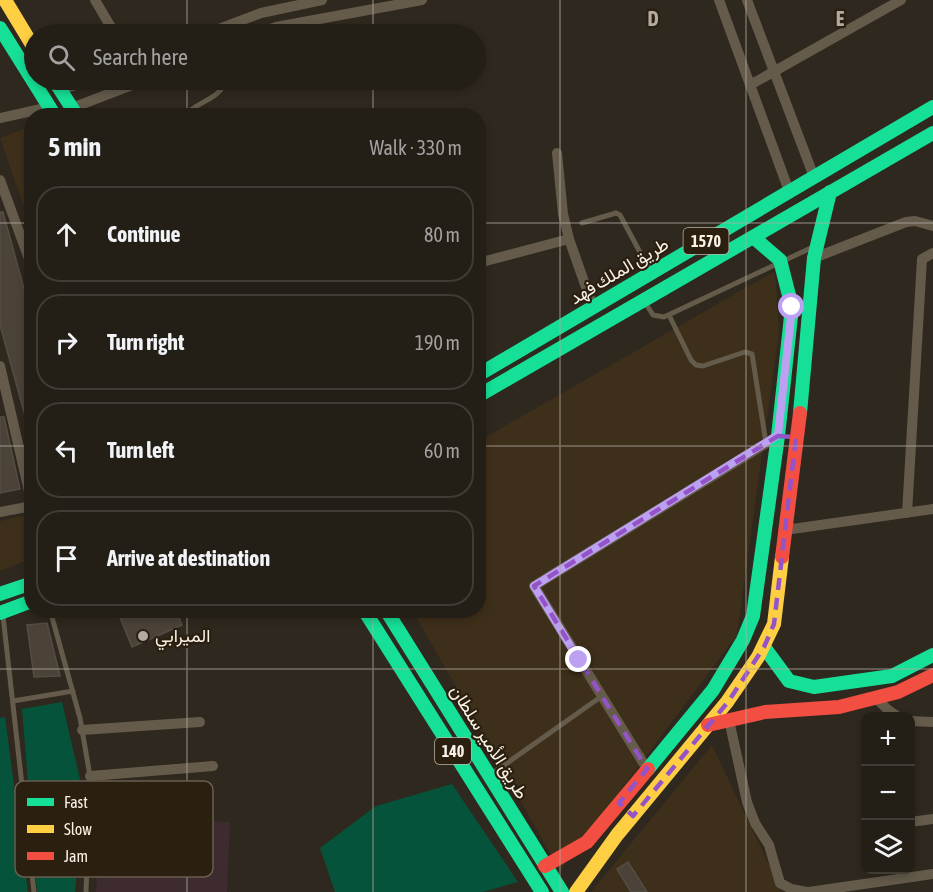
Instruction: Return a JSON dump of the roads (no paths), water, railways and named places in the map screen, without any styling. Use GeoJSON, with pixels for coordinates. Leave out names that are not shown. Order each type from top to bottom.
{"type":"FeatureCollection","features":[{"type":"Feature","properties":{"kind":"main road"},"geometry":{"type":"LineString","coordinates":[[5,0],[24,31]]}},
{"type":"Feature","properties":{"kind":"main road"},"geometry":{"type":"LineString","coordinates":[[0,28],[24,66]]}},
{"type":"Feature","properties":{"kind":"main road"},"geometry":{"type":"LineString","coordinates":[[40,90],[51,108]]}},
{"type":"Feature","properties":{"kind":"main road"},"geometry":{"type":"LineString","coordinates":[[61,90],[72,108]]}},
{"type":"Feature","properties":{"kind":"main road","name":"طريق الملك فهد"},"geometry":{"type":"LineString","coordinates":[[486,369],[933,107]]}},
{"type":"Feature","properties":{"kind":"main road","name":"طريق الملك فهد"},"geometry":{"type":"LineString","coordinates":[[486,391],[933,133]]}},
{"type":"Feature","properties":{"kind":"main road"},"geometry":{"type":"LineString","coordinates":[[576,892],[601,854],[728,702],[764,647],[774,624],[816,251],[830,192]]}},
{"type":"Feature","properties":{"kind":"main road"},"geometry":{"type":"LineString","coordinates":[[545,866],[587,842],[713,690],[743,640],[753,616],[772,439],[792,307],[780,261],[753,237]]}},
{"type":"Feature","properties":{"kind":"main road"},"geometry":{"type":"LineString","coordinates":[[772,439],[796,437]]}},
{"type":"Feature","properties":{"kind":"main road"},"geometry":{"type":"LineString","coordinates":[[0,594],[24,586]]}},
{"type":"Feature","properties":{"kind":"main road"},"geometry":{"type":"LineString","coordinates":[[1,612],[24,604]]}},
{"type":"Feature","properties":{"kind":"main road","name":"طريق الأمير سلطان"},"geometry":{"type":"LineString","coordinates":[[369,618],[542,892]]}},
{"type":"Feature","properties":{"kind":"main road","name":"طريق الأمير سلطان"},"geometry":{"type":"LineString","coordinates":[[391,618],[562,892]]}},
{"type":"Feature","properties":{"kind":"main road"},"geometry":{"type":"LineString","coordinates":[[764,647],[789,681],[814,687],[892,676],[933,655]]}},
{"type":"Feature","properties":{"kind":"main road"},"geometry":{"type":"LineString","coordinates":[[708,725],[765,711],[839,706],[898,692],[933,675]]}},
{"type":"Feature","properties":{"kind":"main road"},"geometry":{"type":"LineString","coordinates":[[619,803],[633,816]]}},
{"type":"Feature","properties":{"kind":"street"},"geometry":{"type":"LineString","coordinates":[[95,0],[109,24]]}},
{"type":"Feature","properties":{"kind":"street"},"geometry":{"type":"LineString","coordinates":[[232,24],[261,13],[322,0]]}},
{"type":"Feature","properties":{"kind":"street"},"geometry":{"type":"LineString","coordinates":[[292,24],[422,0]]}},
{"type":"Feature","properties":{"kind":"street"},"geometry":{"type":"LineString","coordinates":[[719,0],[789,191]]}},
{"type":"Feature","properties":{"kind":"street"},"geometry":{"type":"LineString","coordinates":[[747,0],[776,71],[814,177]]}},
{"type":"Feature","properties":{"kind":"street"},"geometry":{"type":"LineString","coordinates":[[750,85],[901,0]]}},
{"type":"Feature","properties":{"kind":"street"},"geometry":{"type":"LineString","coordinates":[[84,108],[123,90]]}},
{"type":"Feature","properties":{"kind":"street"},"geometry":{"type":"LineString","coordinates":[[0,118],[24,115]]}},
{"type":"Feature","properties":{"kind":"street"},"geometry":{"type":"LineString","coordinates":[[557,153],[563,214],[593,307]]}},
{"type":"Feature","properties":{"kind":"street"},"geometry":{"type":"LineString","coordinates":[[0,180],[24,245]]}},
{"type":"Feature","properties":{"kind":"street"},"geometry":{"type":"LineString","coordinates":[[816,251],[906,222],[915,221],[933,226]]}},
{"type":"Feature","properties":{"kind":"street"},"geometry":{"type":"LineString","coordinates":[[486,261],[569,238]]}},
{"type":"Feature","properties":{"kind":"street"},"geometry":{"type":"LineString","coordinates":[[907,513],[922,259],[933,253]]}},
{"type":"Feature","properties":{"kind":"street"},"geometry":{"type":"LineString","coordinates":[[0,366],[5,404],[24,475]]}},
{"type":"Feature","properties":{"kind":"street"},"geometry":{"type":"LineString","coordinates":[[647,769],[534,586],[772,439]]}},
{"type":"Feature","properties":{"kind":"street"},"geometry":{"type":"LineString","coordinates":[[0,512],[24,507]]}},
{"type":"Feature","properties":{"kind":"street"},"geometry":{"type":"LineString","coordinates":[[785,530],[933,509]]}},
{"type":"Feature","properties":{"kind":"street"},"geometry":{"type":"LineString","coordinates":[[875,697],[890,712]]}},
{"type":"Feature","properties":{"kind":"street"},"geometry":{"type":"LineString","coordinates":[[729,720],[747,802],[755,823],[769,845],[780,883],[791,889],[808,892],[933,874]]}},
{"type":"Feature","properties":{"kind":"street"},"geometry":{"type":"LineString","coordinates":[[915,721],[933,722]]}},
{"type":"Feature","properties":{"kind":"street"},"geometry":{"type":"LineString","coordinates":[[82,730],[200,722]]}},
{"type":"Feature","properties":{"kind":"street"},"geometry":{"type":"LineString","coordinates":[[90,776],[213,766]]}},
{"type":"Feature","properties":{"kind":"street"},"geometry":{"type":"LineString","coordinates":[[915,821],[933,819]]}},
{"type":"Feature","properties":{"kind":"lane"},"geometry":{"type":"LineString","coordinates":[[193,108],[221,90]]}},
{"type":"Feature","properties":{"kind":"lane"},"geometry":{"type":"LineString","coordinates":[[582,224],[616,213],[620,215],[651,273]]}},
{"type":"Feature","properties":{"kind":"lane"},"geometry":{"type":"LineString","coordinates":[[644,300],[653,315],[659,317],[669,315],[780,261],[816,251]]}},
{"type":"Feature","properties":{"kind":"lane"},"geometry":{"type":"LineString","coordinates":[[669,315],[691,360],[696,364],[703,366],[745,352],[752,354],[772,439]]}},
{"type":"Feature","properties":{"kind":"lane"},"geometry":{"type":"LineString","coordinates":[[1,612],[22,781]]}},
{"type":"Feature","properties":{"kind":"lane"},"geometry":{"type":"LineString","coordinates":[[52,618],[82,730],[90,781]]}},
{"type":"Feature","properties":{"kind":"lane"},"geometry":{"type":"LineString","coordinates":[[0,670],[9,668]]}},
{"type":"Feature","properties":{"kind":"lane"},"geometry":{"type":"LineString","coordinates":[[13,701],[73,691]]}},
{"type":"Feature","properties":{"kind":"lane"},"geometry":{"type":"LineString","coordinates":[[489,775],[602,696]]}},
{"type":"Feature","properties":{"kind":"lane"},"geometry":{"type":"LineString","coordinates":[[32,877],[34,892]]}},
{"type":"Feature","properties":{"kind":"lane"},"geometry":{"type":"LineString","coordinates":[[86,892],[87,877]]}},
{"type":"Feature","properties":{"kind":"place","name":"الميرابي"},"geometry":{"type":"Point","coordinates":[143,636]}}]}
